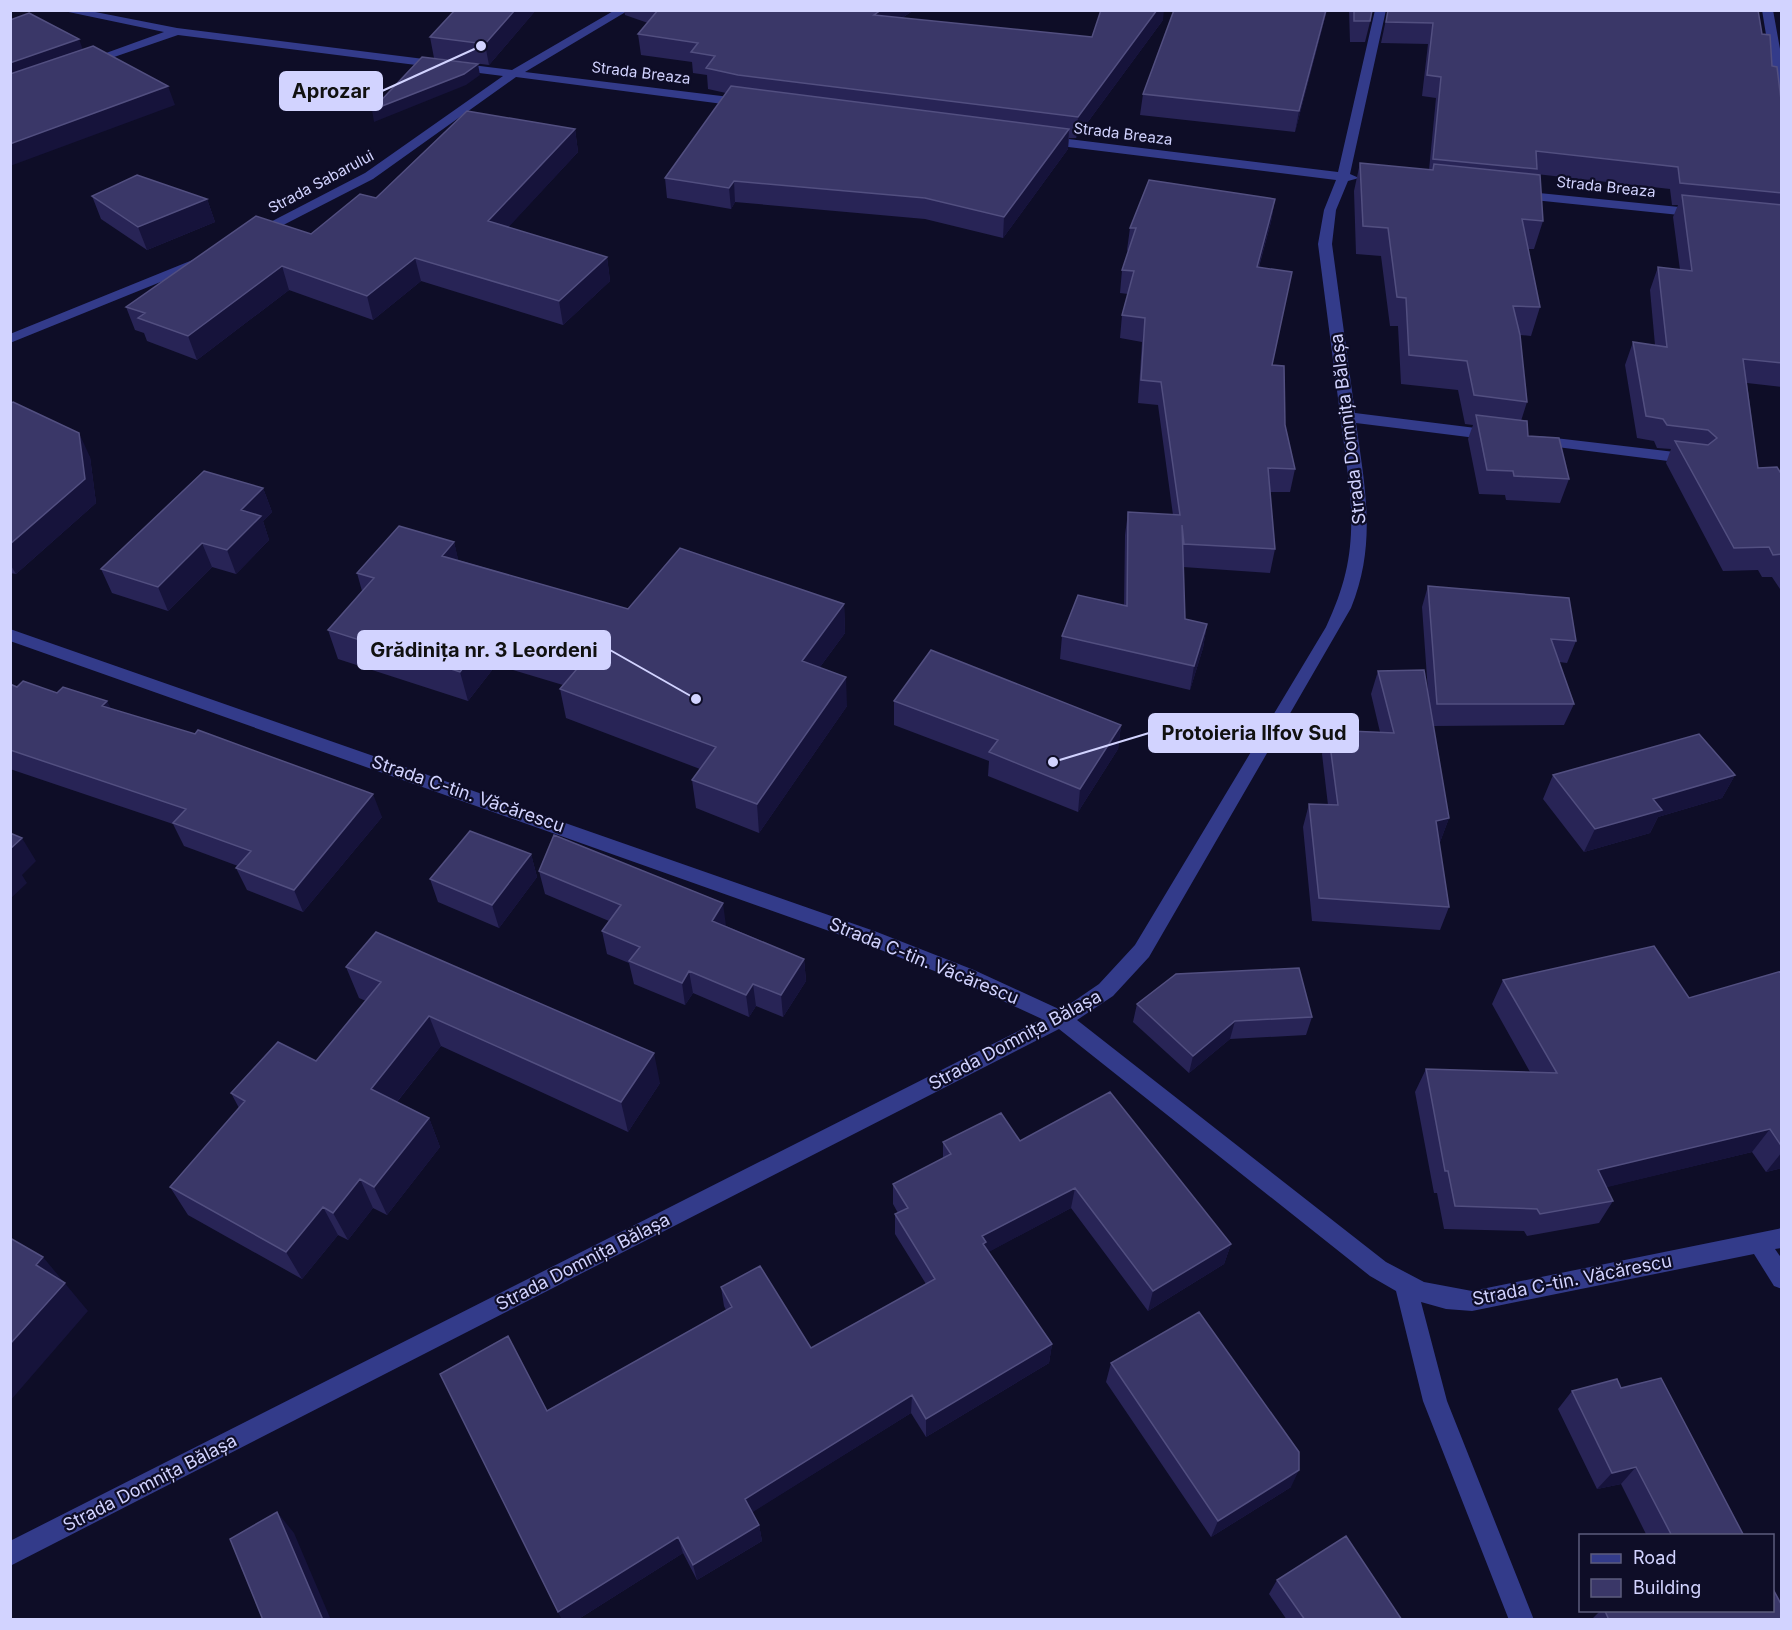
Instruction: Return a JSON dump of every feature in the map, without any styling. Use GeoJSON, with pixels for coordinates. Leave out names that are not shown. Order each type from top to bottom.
{"type":"FeatureCollection","features":[{"type":"Feature","properties":{"kind":"street","name":"Strada Breaza"},"geometry":{"type":"LineString","coordinates":[[64,10],[177,31],[764,105]]}},
{"type":"Feature","properties":{"kind":"street","name":"Strada Sabarului"},"geometry":{"type":"LineString","coordinates":[[242,241],[369,176],[513,74],[624,10]]}},
{"type":"Feature","properties":{"kind":"street","name":"Strada Domnița Bălașa"},"geometry":{"type":"LineString","coordinates":[[10,1554],[1061,1019],[1096,1000],[1117,981],[1142,951],[1334,627],[1350,596],[1359,566],[1361,526],[1325,244],[1330,210],[1343,178],[1381,10]]}},
{"type":"Feature","properties":{"kind":"street"},"geometry":{"type":"LineString","coordinates":[[1767,10],[1782,96]]}},
{"type":"Feature","properties":{"kind":"street"},"geometry":{"type":"LineString","coordinates":[[77,67],[177,31]]}},
{"type":"Feature","properties":{"kind":"street","name":"Strada Breaza"},"geometry":{"type":"LineString","coordinates":[[1034,139],[1363,179]]}},
{"type":"Feature","properties":{"kind":"street","name":"Strada Breaza"},"geometry":{"type":"LineString","coordinates":[[1510,194],[1711,214]]}},
{"type":"Feature","properties":{"kind":"street"},"geometry":{"type":"LineString","coordinates":[[10,339],[212,255]]}},
{"type":"Feature","properties":{"kind":"street"},"geometry":{"type":"LineString","coordinates":[[1348,417],[1698,460]]}},
{"type":"Feature","properties":{"kind":"street","name":"Strada C-tin. Văcărescu"},"geometry":{"type":"LineString","coordinates":[[10,635],[835,926],[1005,991],[1061,1019],[1378,1269],[1406,1286],[1443,1300],[1472,1301],[1782,1238]]}},
{"type":"Feature","properties":{"kind":"street"},"geometry":{"type":"LineString","coordinates":[[1759,1243],[1782,1279]]}},
{"type":"Feature","properties":{"kind":"street"},"geometry":{"type":"LineString","coordinates":[[1406,1286],[1435,1401],[1522,1620]]}},
{"type":"Feature","properties":{"kind":"building"},"geometry":{"type":"Polygon","coordinates":[[[455,10],[515,10],[485,44],[430,37],[455,10]]]}},
{"type":"Feature","properties":{"kind":"building"},"geometry":{"type":"Polygon","coordinates":[[[658,10],[881,10],[874,15],[1092,37],[1101,10],[1157,10],[1078,117],[738,75],[706,68],[715,56],[691,52],[698,43],[638,34],[658,10]]]}},
{"type":"Feature","properties":{"kind":"building"},"geometry":{"type":"Polygon","coordinates":[[[1174,10],[1326,10],[1299,111],[1143,94],[1174,10]]]}},
{"type":"Feature","properties":{"kind":"building"},"geometry":{"type":"Polygon","coordinates":[[[1354,10],[1372,10],[1370,21],[1354,21],[1354,10]]]}},
{"type":"Feature","properties":{"kind":"building"},"geometry":{"type":"Polygon","coordinates":[[[1388,10],[1758,10],[1762,34],[1770,35],[1772,66],[1777,67],[1782,108],[1782,193],[1680,183],[1678,167],[1536,151],[1537,169],[1433,159],[1441,77],[1427,75],[1433,23],[1386,22],[1388,10]]]}},
{"type":"Feature","properties":{"kind":"building"},"geometry":{"type":"Polygon","coordinates":[[[29,13],[79,39],[10,63],[10,20],[29,13]]]}},
{"type":"Feature","properties":{"kind":"building"},"geometry":{"type":"Polygon","coordinates":[[[93,46],[168,86],[10,144],[10,74],[93,46]]]}},
{"type":"Feature","properties":{"kind":"building"},"geometry":{"type":"Polygon","coordinates":[[[422,57],[478,64],[464,74],[372,110],[422,57]]]}},
{"type":"Feature","properties":{"kind":"building"},"geometry":{"type":"Polygon","coordinates":[[[731,86],[1069,129],[1004,217],[925,198],[734,181],[729,188],[665,178],[731,86]]]}},
{"type":"Feature","properties":{"kind":"building"},"geometry":{"type":"Polygon","coordinates":[[[467,111],[575,129],[488,221],[607,257],[559,301],[415,258],[367,296],[282,266],[188,336],[138,318],[145,313],[126,307],[256,216],[311,234],[360,194],[376,198],[467,111]]]}},
{"type":"Feature","properties":{"kind":"building"},"geometry":{"type":"Polygon","coordinates":[[[1360,163],[1433,170],[1434,164],[1540,175],[1543,221],[1522,219],[1540,307],[1513,306],[1520,335],[1527,402],[1474,395],[1467,361],[1409,355],[1406,298],[1397,297],[1388,228],[1363,226],[1360,163]]]}},
{"type":"Feature","properties":{"kind":"building"},"geometry":{"type":"Polygon","coordinates":[[[137,175],[207,199],[138,227],[92,196],[137,175]]]}},
{"type":"Feature","properties":{"kind":"building"},"geometry":{"type":"Polygon","coordinates":[[[1149,180],[1275,199],[1257,267],[1292,272],[1272,365],[1284,366],[1285,425],[1295,469],[1268,468],[1275,549],[1184,544],[1182,525],[1185,619],[1207,624],[1194,666],[1062,636],[1078,595],[1127,606],[1128,512],[1180,515],[1161,382],[1141,380],[1145,318],[1122,315],[1134,271],[1122,270],[1136,228],[1130,228],[1149,180]]]}},
{"type":"Feature","properties":{"kind":"building"},"geometry":{"type":"Polygon","coordinates":[[[1682,195],[1782,205],[1782,363],[1743,359],[1758,468],[1777,467],[1782,475],[1782,554],[1773,555],[1769,547],[1734,548],[1675,441],[1708,445],[1717,438],[1708,430],[1667,425],[1663,419],[1646,416],[1633,342],[1667,347],[1658,267],[1692,271],[1682,195]]]}},
{"type":"Feature","properties":{"kind":"building"},"geometry":{"type":"Polygon","coordinates":[[[13,402],[79,433],[85,479],[10,544],[10,404],[13,402]]]}},
{"type":"Feature","properties":{"kind":"building"},"geometry":{"type":"Polygon","coordinates":[[[1476,415],[1527,421],[1528,436],[1559,438],[1569,479],[1514,476],[1513,471],[1487,470],[1476,415]]]}},
{"type":"Feature","properties":{"kind":"building"},"geometry":{"type":"Polygon","coordinates":[[[204,471],[263,488],[241,510],[261,516],[227,550],[202,543],[158,587],[101,569],[204,471]]]}},
{"type":"Feature","properties":{"kind":"building"},"geometry":{"type":"Polygon","coordinates":[[[399,526],[454,542],[442,556],[628,609],[680,548],[844,604],[802,661],[846,677],[757,804],[692,780],[716,747],[560,689],[582,663],[489,635],[460,672],[328,630],[374,578],[357,573],[399,526]]]}},
{"type":"Feature","properties":{"kind":"building"},"geometry":{"type":"Polygon","coordinates":[[[1428,586],[1569,598],[1576,641],[1551,639],[1574,704],[1437,704],[1428,586]]]}},
{"type":"Feature","properties":{"kind":"building"},"geometry":{"type":"Polygon","coordinates":[[[931,650],[1121,725],[1080,789],[989,752],[998,740],[894,701],[931,650]]]}},
{"type":"Feature","properties":{"kind":"building"},"geometry":{"type":"Polygon","coordinates":[[[1424,670],[1449,818],[1436,821],[1449,907],[1319,898],[1309,804],[1338,805],[1328,730],[1394,733],[1378,671],[1424,670]]]}},
{"type":"Feature","properties":{"kind":"building"},"geometry":{"type":"Polygon","coordinates":[[[23,681],[57,693],[63,687],[107,701],[102,706],[195,734],[198,730],[373,794],[294,890],[236,868],[251,851],[173,823],[186,809],[10,750],[10,684],[17,687],[23,681]]]}},
{"type":"Feature","properties":{"kind":"building"},"geometry":{"type":"Polygon","coordinates":[[[1699,734],[1735,775],[1653,799],[1662,810],[1595,829],[1553,775],[1699,734]]]}},
{"type":"Feature","properties":{"kind":"building"},"geometry":{"type":"Polygon","coordinates":[[[470,831],[531,854],[492,905],[430,879],[470,831]]]}},
{"type":"Feature","properties":{"kind":"building"},"geometry":{"type":"Polygon","coordinates":[[[10,833],[22,838],[10,849],[10,833]]]}},
{"type":"Feature","properties":{"kind":"building"},"geometry":{"type":"Polygon","coordinates":[[[554,835],[723,903],[712,921],[804,959],[781,995],[753,984],[746,995],[689,971],[682,983],[629,961],[640,947],[602,931],[621,905],[539,871],[554,835]]]}},
{"type":"Feature","properties":{"kind":"building"},"geometry":{"type":"Polygon","coordinates":[[[376,932],[654,1053],[621,1102],[429,1016],[371,1089],[429,1118],[374,1187],[360,1179],[333,1213],[323,1207],[286,1252],[170,1187],[245,1101],[231,1093],[278,1042],[316,1061],[381,982],[346,967],[376,932]]]}},
{"type":"Feature","properties":{"kind":"building"},"geometry":{"type":"Polygon","coordinates":[[[1654,946],[1689,998],[1782,971],[1782,1147],[1770,1129],[1598,1170],[1613,1201],[1540,1214],[1537,1209],[1455,1206],[1448,1171],[1445,1171],[1426,1069],[1557,1073],[1503,980],[1654,946]]]}},
{"type":"Feature","properties":{"kind":"building"},"geometry":{"type":"Polygon","coordinates":[[[1299,968],[1312,1017],[1235,1021],[1193,1056],[1137,1004],[1176,974],[1299,968]]]}},
{"type":"Feature","properties":{"kind":"building"},"geometry":{"type":"Polygon","coordinates":[[[1110,1092],[1231,1244],[1153,1291],[1075,1188],[982,1236],[986,1242],[983,1244],[1052,1344],[926,1419],[912,1395],[745,1499],[759,1525],[693,1565],[678,1537],[558,1612],[440,1374],[508,1336],[547,1411],[732,1307],[721,1287],[760,1266],[811,1348],[935,1279],[895,1214],[908,1208],[893,1184],[951,1154],[943,1142],[1001,1113],[1020,1141],[1110,1092]]]}},
{"type":"Feature","properties":{"kind":"building"},"geometry":{"type":"Polygon","coordinates":[[[10,1238],[43,1257],[36,1265],[65,1283],[10,1344],[10,1238]]]}},
{"type":"Feature","properties":{"kind":"building"},"geometry":{"type":"Polygon","coordinates":[[[1199,1312],[1299,1452],[1299,1470],[1218,1521],[1111,1363],[1199,1312]]]}},
{"type":"Feature","properties":{"kind":"building"},"geometry":{"type":"Polygon","coordinates":[[[1661,1378],[1743,1534],[1671,1534],[1636,1467],[1612,1473],[1572,1391],[1617,1379],[1621,1388],[1661,1378]]]}},
{"type":"Feature","properties":{"kind":"building"},"geometry":{"type":"Polygon","coordinates":[[[277,1512],[323,1620],[263,1620],[230,1539],[277,1512]]]}},
{"type":"Feature","properties":{"kind":"building"},"geometry":{"type":"Polygon","coordinates":[[[1346,1536],[1402,1620],[1305,1620],[1277,1580],[1346,1536]]]}},
{"type":"Feature","properties":{"kind":"building"},"geometry":{"type":"Polygon","coordinates":[[[1774,1591],[1782,1606],[1782,1620],[1609,1620],[1605,1612],[1774,1612],[1774,1591]]]}},
{"type":"Feature","properties":{"kind":"place","name":"Aprozar"},"geometry":{"type":"Point","coordinates":[481,46]}},
{"type":"Feature","properties":{"kind":"place","name":"Grădinița nr. 3 Leordeni"},"geometry":{"type":"Point","coordinates":[696,699]}},
{"type":"Feature","properties":{"kind":"place","name":"Protoieria Ilfov Sud"},"geometry":{"type":"Point","coordinates":[1053,762]}}]}
